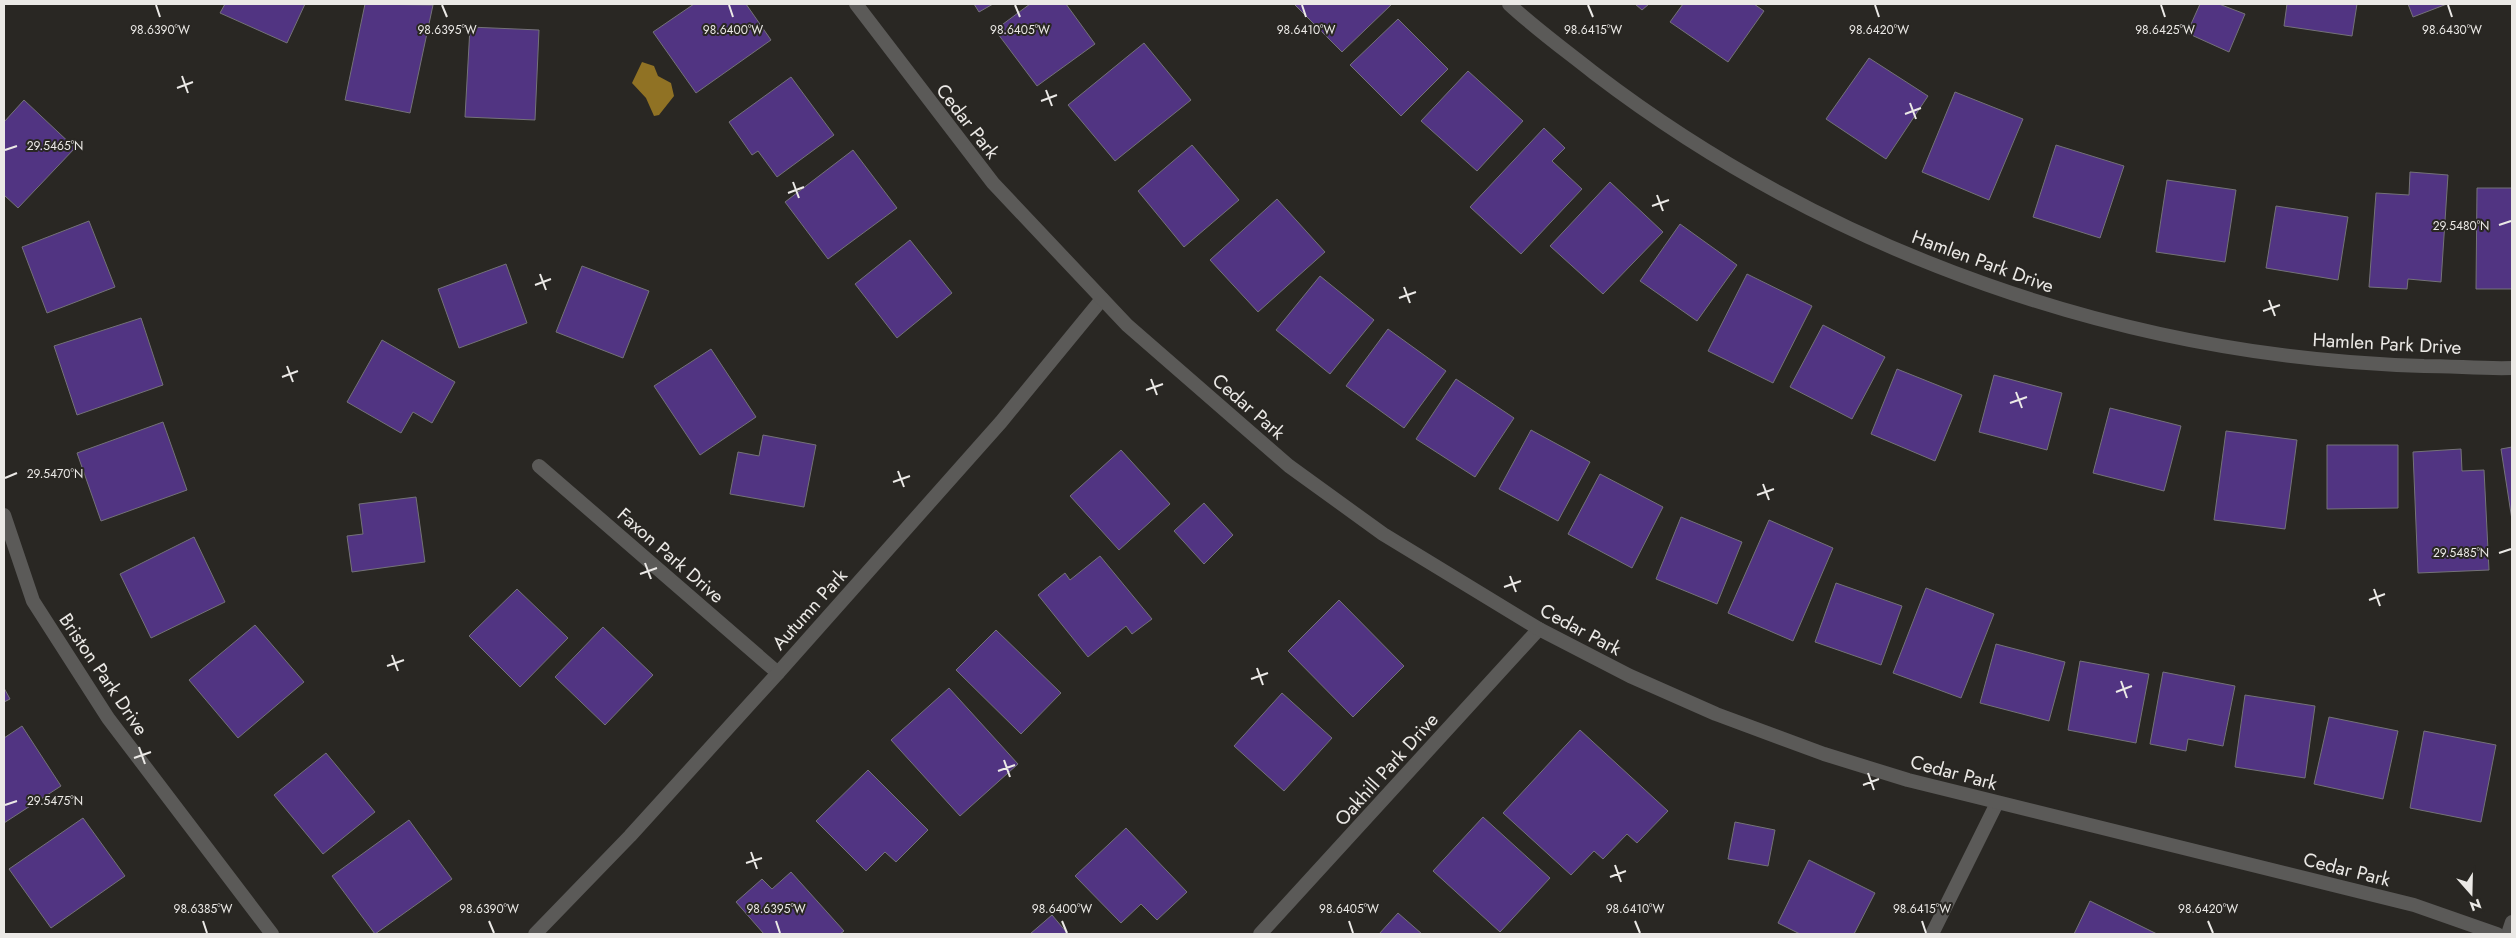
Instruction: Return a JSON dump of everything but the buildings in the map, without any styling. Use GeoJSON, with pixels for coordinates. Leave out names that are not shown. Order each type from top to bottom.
{"type":"FeatureCollection","features":[{"type":"Feature","properties":{"kind":"street","name":"Cedar Park"},"geometry":{"type":"LineString","coordinates":[[856,4],[993,183],[1127,326],[1289,466],[1383,534],[1539,629],[1630,676],[1716,714],[1824,754],[1908,780],[1997,803],[2414,905],[2497,934]]}},
{"type":"Feature","properties":{"kind":"street","name":"Hamlen Park Drive"},"geometry":{"type":"LineString","coordinates":[[1509,4],[1528,22],[1649,114],[1778,193],[1915,258],[2058,309],[2205,344],[2356,364],[2512,368]]}},
{"type":"Feature","properties":{"kind":"street","name":"Autumn Park"},"geometry":{"type":"LineString","coordinates":[[535,934],[630,836],[778,673],[1001,422],[1102,299]]}},
{"type":"Feature","properties":{"kind":"street","name":"Faxon Park Drive"},"geometry":{"type":"LineString","coordinates":[[539,466],[778,673]]}},
{"type":"Feature","properties":{"kind":"street","name":"Briston Park Drive"},"geometry":{"type":"LineString","coordinates":[[4,515],[33,601],[108,718],[272,934]]}},
{"type":"Feature","properties":{"kind":"street","name":"Oakhill Park Drive"},"geometry":{"type":"LineString","coordinates":[[1260,934],[1539,629]]}},
{"type":"Feature","properties":{"kind":"street"},"geometry":{"type":"LineString","coordinates":[[1932,934],[1997,803]]}},
{"type":"Feature","properties":{"kind":"street"},"geometry":{"type":"LineString","coordinates":[[2508,934],[2512,922]]}},
{"type":"Feature","properties":{"kind":"shaded area"},"geometry":{"type":"Polygon","coordinates":[[[642,62],[654,66],[658,76],[671,83],[674,96],[659,115],[654,116],[646,98],[632,83],[642,62]]]}}]}
